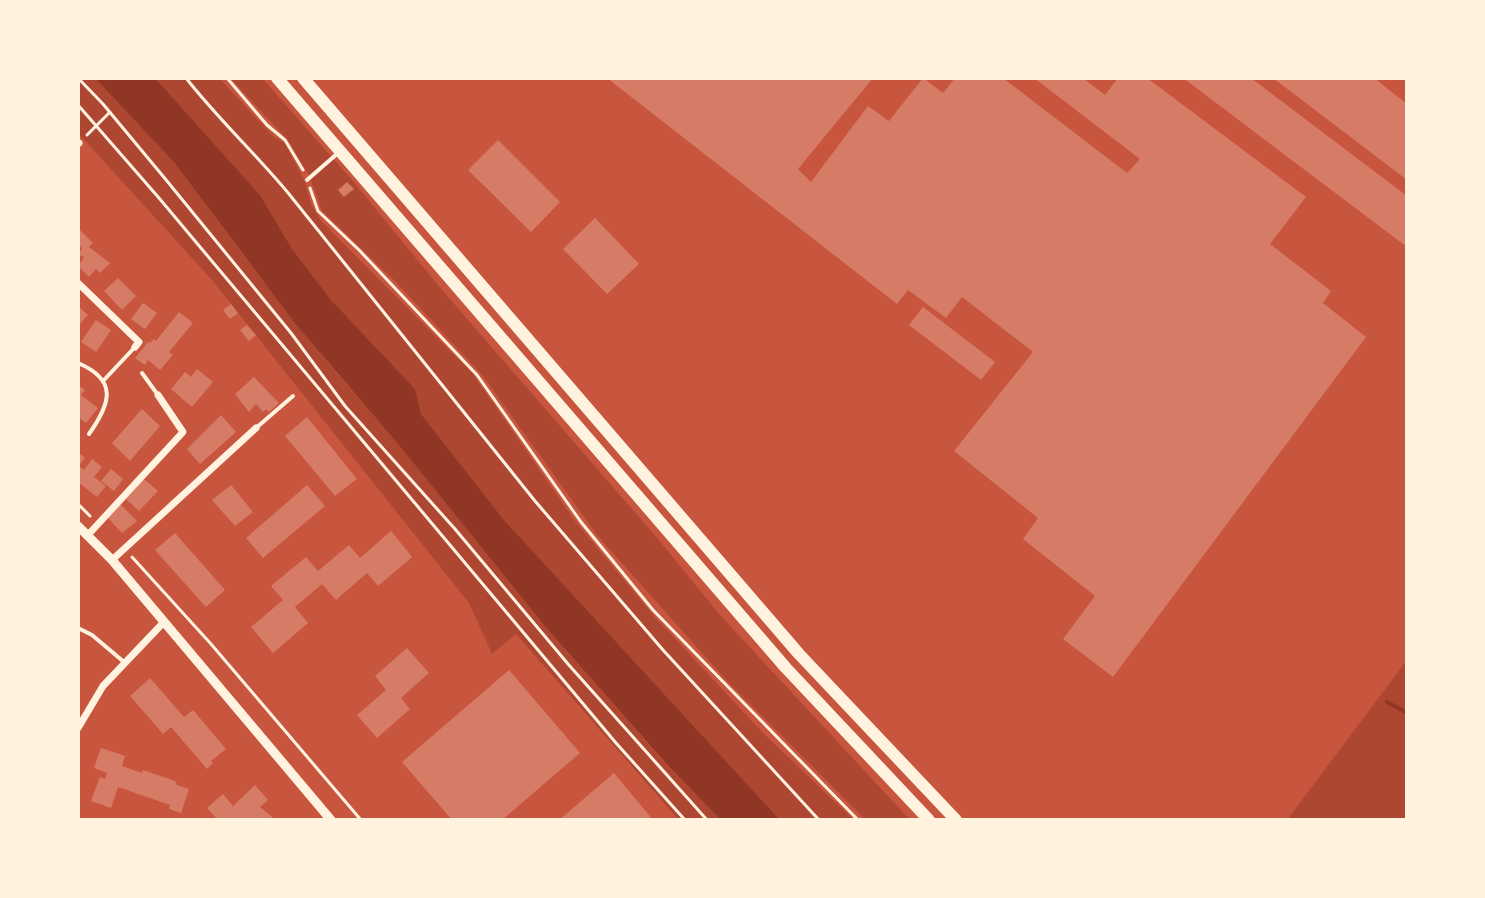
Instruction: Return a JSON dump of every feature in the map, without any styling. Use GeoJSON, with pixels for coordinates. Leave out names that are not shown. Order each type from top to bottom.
{"type":"FeatureCollection","features":[{"type":"Feature","properties":{"kind":"highway"},"geometry":{"type":"LineString","coordinates":[[277,78],[786,668],[929,820]]}},
{"type":"Feature","properties":{"kind":"highway"},"geometry":{"type":"LineString","coordinates":[[303,78],[799,654],[956,820]]}},
{"type":"Feature","properties":{"kind":"street"},"geometry":{"type":"LineString","coordinates":[[78,283],[139,342],[135,347]]}},
{"type":"Feature","properties":{"kind":"street"},"geometry":{"type":"LineString","coordinates":[[87,536],[183,432],[158,395]]}},
{"type":"Feature","properties":{"kind":"street"},"geometry":{"type":"LineString","coordinates":[[112,560],[256,428]]}},
{"type":"Feature","properties":{"kind":"street"},"geometry":{"type":"LineString","coordinates":[[78,526],[112,560],[331,820]]}},
{"type":"Feature","properties":{"kind":"street"},"geometry":{"type":"LineString","coordinates":[[78,728],[103,686],[163,623]]}},
{"type":"Feature","properties":{"kind":"lane"},"geometry":{"type":"LineString","coordinates":[[307,180],[340,151]]}},
{"type":"Feature","properties":{"kind":"lane"},"geometry":{"type":"LineString","coordinates":[[104,380],[135,347]]}},
{"type":"Feature","properties":{"kind":"lane"},"geometry":{"type":"LineString","coordinates":[[78,363],[98,372],[104,380],[107,402],[89,434]]}},
{"type":"Feature","properties":{"kind":"lane"},"geometry":{"type":"LineString","coordinates":[[142,373],[158,395]]}},
{"type":"Feature","properties":{"kind":"lane"},"geometry":{"type":"LineString","coordinates":[[256,428],[293,396]]}},
{"type":"Feature","properties":{"kind":"lane"},"geometry":{"type":"LineString","coordinates":[[78,628],[92,635],[124,662]]}},
{"type":"Feature","properties":{"kind":"path"},"geometry":{"type":"LineString","coordinates":[[78,78],[110,112],[291,333],[345,406],[707,820]]}},
{"type":"Feature","properties":{"kind":"path"},"geometry":{"type":"LineString","coordinates":[[186,78],[289,194],[544,513],[663,650],[819,820]]}},
{"type":"Feature","properties":{"kind":"path"},"geometry":{"type":"LineString","coordinates":[[227,78],[267,125],[285,140],[307,180],[318,211],[477,375],[581,522],[653,610],[858,820]]}},
{"type":"Feature","properties":{"kind":"path"},"geometry":{"type":"LineString","coordinates":[[78,105],[616,743],[685,820]]}},
{"type":"Feature","properties":{"kind":"path"},"geometry":{"type":"LineString","coordinates":[[78,143],[110,112]]}},
{"type":"Feature","properties":{"kind":"path"},"geometry":{"type":"LineString","coordinates":[[78,504],[98,524]]}},
{"type":"Feature","properties":{"kind":"path"},"geometry":{"type":"LineString","coordinates":[[124,549],[203,635],[361,820]]}},
{"type":"Feature","properties":{"kind":"shaded area"},"geometry":{"type":"Polygon","coordinates":[[[78,78],[95,78],[173,161],[334,370],[403,450],[544,625],[669,768],[721,820],[679,820],[516,634],[492,654],[469,603],[212,280],[78,133],[78,78]]]}},
{"type":"Feature","properties":{"kind":"shaded area"},"geometry":{"type":"Polygon","coordinates":[[[95,78],[155,78],[260,195],[292,249],[331,300],[415,389],[421,414],[504,520],[780,820],[721,820],[670,768],[544,625],[403,450],[295,323],[173,161],[95,78]]]}},
{"type":"Feature","properties":{"kind":"shaded area"},"geometry":{"type":"Polygon","coordinates":[[[155,78],[219,78],[273,136],[285,143],[322,222],[473,374],[575,521],[654,616],[763,733],[854,820],[780,820],[504,520],[421,414],[415,389],[331,300],[291,249],[260,195],[155,78]]]}},
{"type":"Feature","properties":{"kind":"shaded area"},"geometry":{"type":"Polygon","coordinates":[[[230,78],[262,78],[720,615],[910,820],[866,820],[727,681],[597,535],[483,376],[395,281],[322,211],[309,175],[288,140],[230,78]]]}},
{"type":"Feature","properties":{"kind":"shaded area"},"geometry":{"type":"Polygon","coordinates":[[[1407,660],[1407,820],[1287,820],[1407,660]]]}},
{"type":"Feature","properties":{"kind":"building"},"geometry":{"type":"Polygon","coordinates":[[[607,78],[873,78],[798,169],[811,182],[868,106],[889,121],[923,78],[943,93],[955,78],[1003,78],[1127,173],[1140,159],[1034,78],[1083,78],[1105,95],[1118,78],[1147,78],[1306,197],[1270,244],[1331,291],[1323,303],[1366,337],[1113,677],[1063,639],[1095,596],[1023,539],[1038,518],[954,451],[1033,352],[962,297],[946,318],[908,290],[897,304],[607,78]]]}},
{"type":"Feature","properties":{"kind":"building"},"geometry":{"type":"Polygon","coordinates":[[[1183,78],[1251,78],[1407,196],[1407,247],[1183,78]]]}},
{"type":"Feature","properties":{"kind":"building"},"geometry":{"type":"Polygon","coordinates":[[[1273,78],[1374,78],[1407,104],[1407,180],[1273,78]]]}},
{"type":"Feature","properties":{"kind":"building"},"geometry":{"type":"Polygon","coordinates":[[[498,140],[560,202],[531,232],[468,170],[498,140]]]}},
{"type":"Feature","properties":{"kind":"building"},"geometry":{"type":"Polygon","coordinates":[[[347,182],[354,189],[344,197],[338,190],[347,182]]]}},
{"type":"Feature","properties":{"kind":"building"},"geometry":{"type":"Polygon","coordinates":[[[595,218],[639,264],[607,294],[563,249],[595,218]]]}},
{"type":"Feature","properties":{"kind":"building"},"geometry":{"type":"Polygon","coordinates":[[[78,228],[93,243],[89,247],[110,263],[100,273],[96,269],[89,277],[78,266],[84,257],[78,255],[82,248],[78,245],[78,228]]]}},
{"type":"Feature","properties":{"kind":"building"},"geometry":{"type":"Polygon","coordinates":[[[118,278],[136,296],[122,310],[104,291],[118,278]]]}},
{"type":"Feature","properties":{"kind":"building"},"geometry":{"type":"Polygon","coordinates":[[[143,303],[157,313],[145,329],[131,319],[143,303]]]}},
{"type":"Feature","properties":{"kind":"building"},"geometry":{"type":"Polygon","coordinates":[[[231,304],[238,313],[230,319],[223,310],[231,304]]]}},
{"type":"Feature","properties":{"kind":"building"},"geometry":{"type":"Polygon","coordinates":[[[78,306],[88,315],[78,326],[78,306]]]}},
{"type":"Feature","properties":{"kind":"building"},"geometry":{"type":"Polygon","coordinates":[[[923,307],[995,362],[981,380],[909,325],[923,307]]]}},
{"type":"Feature","properties":{"kind":"building"},"geometry":{"type":"Polygon","coordinates":[[[179,312],[193,323],[169,352],[173,355],[160,370],[148,360],[145,365],[135,358],[148,342],[156,341],[179,312]]]}},
{"type":"Feature","properties":{"kind":"building"},"geometry":{"type":"Polygon","coordinates":[[[96,320],[111,330],[96,352],[81,342],[96,320]]]}},
{"type":"Feature","properties":{"kind":"building"},"geometry":{"type":"Polygon","coordinates":[[[247,325],[256,335],[249,341],[240,330],[247,325]]]}},
{"type":"Feature","properties":{"kind":"building"},"geometry":{"type":"Polygon","coordinates":[[[197,369],[213,382],[192,407],[171,389],[185,372],[191,377],[197,369]]]}},
{"type":"Feature","properties":{"kind":"building"},"geometry":{"type":"Polygon","coordinates":[[[254,377],[279,403],[269,412],[266,409],[263,412],[256,404],[249,412],[235,394],[254,377]]]}},
{"type":"Feature","properties":{"kind":"building"},"geometry":{"type":"Polygon","coordinates":[[[78,385],[85,390],[81,395],[98,408],[86,423],[78,417],[78,385]]]}},
{"type":"Feature","properties":{"kind":"building"},"geometry":{"type":"Polygon","coordinates":[[[142,409],[160,426],[130,461],[112,443],[142,409]]]}},
{"type":"Feature","properties":{"kind":"building"},"geometry":{"type":"Polygon","coordinates":[[[221,415],[236,432],[200,464],[187,449],[221,415]]]}},
{"type":"Feature","properties":{"kind":"building"},"geometry":{"type":"Polygon","coordinates":[[[307,417],[357,479],[335,496],[285,436],[307,417]]]}},
{"type":"Feature","properties":{"kind":"building"},"geometry":{"type":"Polygon","coordinates":[[[78,452],[85,458],[79,466],[84,470],[92,459],[102,467],[94,477],[106,486],[97,497],[78,482],[78,452]]]}},
{"type":"Feature","properties":{"kind":"building"},"geometry":{"type":"Polygon","coordinates":[[[111,469],[123,479],[114,491],[101,481],[111,469]]]}},
{"type":"Feature","properties":{"kind":"building"},"geometry":{"type":"Polygon","coordinates":[[[144,479],[158,491],[139,511],[126,499],[144,479]]]}},
{"type":"Feature","properties":{"kind":"building"},"geometry":{"type":"Polygon","coordinates":[[[231,485],[253,512],[235,526],[212,500],[231,485]]]}},
{"type":"Feature","properties":{"kind":"building"},"geometry":{"type":"Polygon","coordinates":[[[307,485],[325,506],[263,558],[246,538],[307,485]]]}},
{"type":"Feature","properties":{"kind":"building"},"geometry":{"type":"Polygon","coordinates":[[[120,504],[137,521],[122,533],[107,517],[120,504]]]}},
{"type":"Feature","properties":{"kind":"building"},"geometry":{"type":"Polygon","coordinates":[[[391,531],[412,557],[378,586],[367,573],[336,600],[322,584],[295,607],[308,623],[273,653],[251,627],[283,600],[271,586],[306,557],[318,571],[349,545],[360,558],[391,531]]]}},
{"type":"Feature","properties":{"kind":"building"},"geometry":{"type":"Polygon","coordinates":[[[175,533],[225,590],[206,607],[155,550],[175,533]]]}},
{"type":"Feature","properties":{"kind":"building"},"geometry":{"type":"Polygon","coordinates":[[[407,648],[429,673],[401,698],[410,709],[377,738],[357,715],[386,690],[375,676],[407,648]]]}},
{"type":"Feature","properties":{"kind":"building"},"geometry":{"type":"Polygon","coordinates":[[[509,670],[580,753],[502,820],[452,820],[402,762],[509,670]]]}},
{"type":"Feature","properties":{"kind":"building"},"geometry":{"type":"Polygon","coordinates":[[[150,678],[184,717],[193,710],[226,749],[211,761],[213,763],[207,769],[171,727],[163,734],[130,696],[150,678]]]}},
{"type":"Feature","properties":{"kind":"building"},"geometry":{"type":"Polygon","coordinates":[[[101,748],[125,756],[122,766],[142,773],[143,770],[189,789],[181,813],[169,809],[170,805],[118,787],[111,808],[91,801],[100,777],[105,779],[107,773],[94,768],[101,748]]]}},
{"type":"Feature","properties":{"kind":"building"},"geometry":{"type":"Polygon","coordinates":[[[614,773],[653,820],[559,820],[614,773]]]}},
{"type":"Feature","properties":{"kind":"building"},"geometry":{"type":"Polygon","coordinates":[[[255,785],[268,800],[260,807],[276,820],[218,820],[207,808],[223,794],[233,806],[255,785]]]}},
{"type":"Feature","properties":{"kind":"waterway"},"geometry":{"type":"LineString","coordinates":[[1387,702],[1407,713]]}}]}
